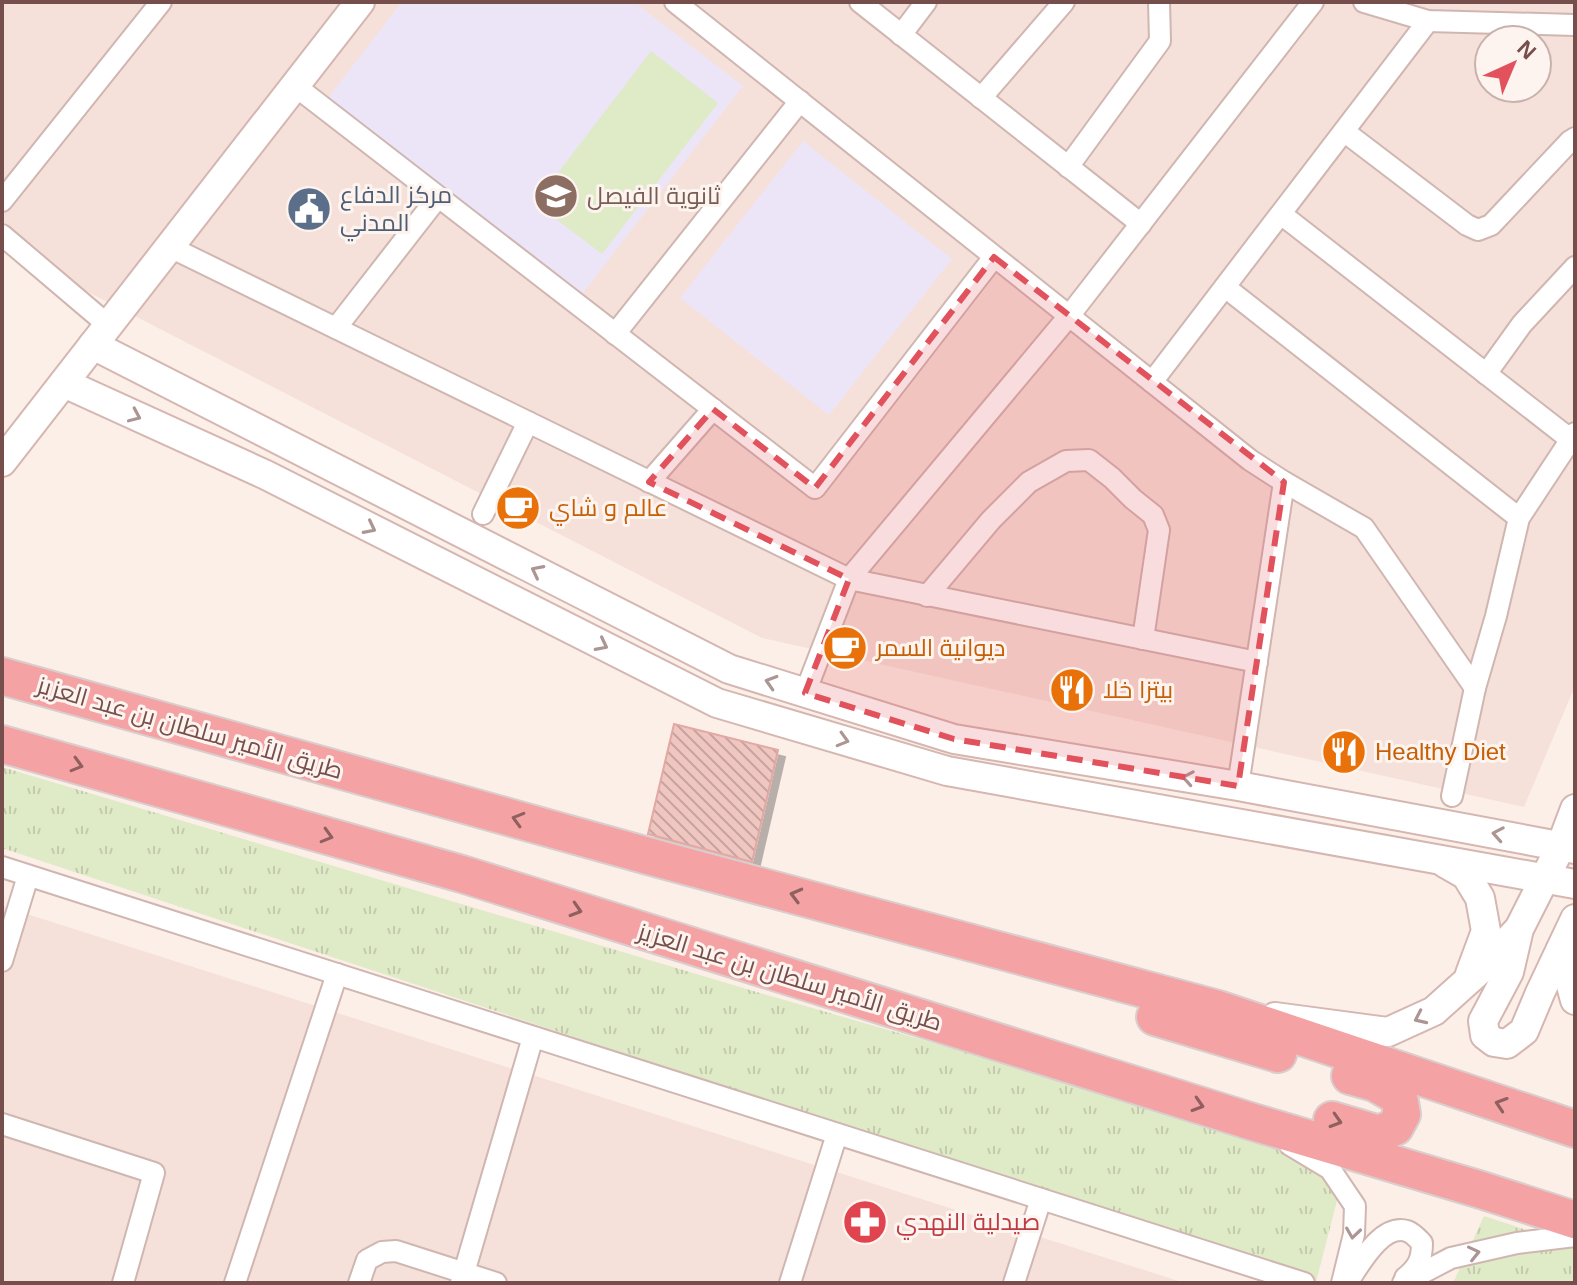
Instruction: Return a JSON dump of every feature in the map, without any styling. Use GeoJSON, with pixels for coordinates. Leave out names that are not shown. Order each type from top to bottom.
{"type":"FeatureCollection","features":[{"type":"Feature","properties":{"kind":"highway","name":"طريق الأمير سلطان بن عبد العزيز"},"geometry":{"type":"LineString","coordinates":[[2,676],[1218,1009],[1575,1129]]}},
{"type":"Feature","properties":{"kind":"highway","name":"طريق الأمير سلطان بن عبد العزيز"},"geometry":{"type":"LineString","coordinates":[[2,744],[462,874],[1575,1220]]}},
{"type":"Feature","properties":{"kind":"highway"},"geometry":{"type":"LineString","coordinates":[[801,981],[984,1016],[1379,1134],[1395,1127],[1402,1114],[1399,1097],[1375,1083],[1023,978],[842,908]]}},
{"type":"Feature","properties":{"kind":"street"},"geometry":{"type":"LineString","coordinates":[[2,201],[161,2]]}},
{"type":"Feature","properties":{"kind":"street"},"geometry":{"type":"LineString","coordinates":[[2,462],[360,2]]}},
{"type":"Feature","properties":{"kind":"street"},"geometry":{"type":"LineString","coordinates":[[675,2],[1250,460],[1364,528],[1475,688]]}},
{"type":"Feature","properties":{"kind":"street"},"geometry":{"type":"LineString","coordinates":[[860,2],[1141,224]]}},
{"type":"Feature","properties":{"kind":"street"},"geometry":{"type":"LineString","coordinates":[[901,35],[926,2]]}},
{"type":"Feature","properties":{"kind":"street"},"geometry":{"type":"LineString","coordinates":[[981,98],[1064,2]]}},
{"type":"Feature","properties":{"kind":"street"},"geometry":{"type":"LineString","coordinates":[[1068,167],[1160,41],[1159,2]]}},
{"type":"Feature","properties":{"kind":"street"},"geometry":{"type":"LineString","coordinates":[[805,693],[849,579],[1069,316],[1313,2]]}},
{"type":"Feature","properties":{"kind":"street"},"geometry":{"type":"LineString","coordinates":[[1364,2],[1428,21],[1575,25]]}},
{"type":"Feature","properties":{"kind":"street"},"geometry":{"type":"LineString","coordinates":[[1152,382],[1428,21]]}},
{"type":"Feature","properties":{"kind":"street"},"geometry":{"type":"LineString","coordinates":[[294,85],[815,488],[994,257]]}},
{"type":"Feature","properties":{"kind":"street"},"geometry":{"type":"LineString","coordinates":[[615,334],[800,101]]}},
{"type":"Feature","properties":{"kind":"street"},"geometry":{"type":"LineString","coordinates":[[1345,132],[1467,225],[1478,230],[1491,225],[1575,138]]}},
{"type":"Feature","properties":{"kind":"street"},"geometry":{"type":"LineString","coordinates":[[336,328],[438,197]]}},
{"type":"Feature","properties":{"kind":"street"},"geometry":{"type":"LineString","coordinates":[[1281,214],[1486,374],[1572,436],[1519,518],[1475,688],[1452,796]]}},
{"type":"Feature","properties":{"kind":"street"},"geometry":{"type":"LineString","coordinates":[[2,235],[101,335],[729,669],[954,739],[1238,786],[1568,848]]}},
{"type":"Feature","properties":{"kind":"street"},"geometry":{"type":"LineString","coordinates":[[168,246],[849,579],[1257,662]]}},
{"type":"Feature","properties":{"kind":"street"},"geometry":{"type":"LineString","coordinates":[[1486,374],[1522,324],[1575,267]]}},
{"type":"Feature","properties":{"kind":"street"},"geometry":{"type":"LineString","coordinates":[[1225,287],[1519,518]]}},
{"type":"Feature","properties":{"kind":"street"},"geometry":{"type":"LineString","coordinates":[[64,383],[266,475],[717,703],[947,771],[1575,884]]}},
{"type":"Feature","properties":{"kind":"street"},"geometry":{"type":"LineString","coordinates":[[649,482],[713,409]]}},
{"type":"Feature","properties":{"kind":"street"},"geometry":{"type":"LineString","coordinates":[[483,514],[528,422]]}},
{"type":"Feature","properties":{"kind":"street"},"geometry":{"type":"LineString","coordinates":[[927,596],[991,520],[1029,482],[1066,461],[1089,460],[1153,515],[1159,530],[1143,639]]}},
{"type":"Feature","properties":{"kind":"street"},"geometry":{"type":"LineString","coordinates":[[1238,786],[1284,482]]}},
{"type":"Feature","properties":{"kind":"street"},"geometry":{"type":"LineString","coordinates":[[1575,809],[1568,848],[1546,878],[1519,929],[1509,972],[1483,1021],[1485,1035],[1494,1042],[1507,1044],[1524,1031],[1575,919]]}},
{"type":"Feature","properties":{"kind":"street"},"geometry":{"type":"LineString","coordinates":[[1437,858],[1466,875],[1480,898],[1486,931],[1467,982]]}},
{"type":"Feature","properties":{"kind":"street"},"geometry":{"type":"LineString","coordinates":[[2,867],[1304,1283]]}},
{"type":"Feature","properties":{"kind":"street"},"geometry":{"type":"LineString","coordinates":[[2,961],[28,876]]}},
{"type":"Feature","properties":{"kind":"street"},"geometry":{"type":"LineString","coordinates":[[1218,1009],[1388,1032],[1434,1011],[1519,929]]}},
{"type":"Feature","properties":{"kind":"street"},"geometry":{"type":"LineString","coordinates":[[1561,949],[1575,1000]]}},
{"type":"Feature","properties":{"kind":"street"},"geometry":{"type":"LineString","coordinates":[[235,1283],[337,974]]}},
{"type":"Feature","properties":{"kind":"street"},"geometry":{"type":"LineString","coordinates":[[462,1278],[533,1037]]}},
{"type":"Feature","properties":{"kind":"street"},"geometry":{"type":"LineString","coordinates":[[1253,1122],[1330,1169],[1355,1206],[1354,1234],[1344,1283]]}},
{"type":"Feature","properties":{"kind":"street"},"geometry":{"type":"LineString","coordinates":[[2,1124],[154,1173],[123,1283]]}},
{"type":"Feature","properties":{"kind":"street"},"geometry":{"type":"LineString","coordinates":[[790,1283],[837,1134]]}},
{"type":"Feature","properties":{"kind":"street"},"geometry":{"type":"LineString","coordinates":[[1014,1283],[1041,1199]]}},
{"type":"Feature","properties":{"kind":"street"},"geometry":{"type":"LineString","coordinates":[[1344,1283],[1377,1241],[1396,1230],[1410,1231],[1422,1243],[1422,1259],[1401,1283]]}},
{"type":"Feature","properties":{"kind":"street"},"geometry":{"type":"LineString","coordinates":[[1401,1283],[1451,1258],[1517,1243],[1575,1236]]}},
{"type":"Feature","properties":{"kind":"street"},"geometry":{"type":"LineString","coordinates":[[359,1283],[367,1260],[382,1252],[396,1251],[462,1278],[496,1283]]}},
{"type":"Feature","properties":{"kind":"highlighted area"},"geometry":{"type":"Polygon","coordinates":[[[994,257],[1284,482],[1238,786],[954,739],[805,693],[849,579],[649,482],[713,409],[815,488],[994,257]]]}},
{"type":"Feature","properties":{"kind":"shaded area"},"geometry":{"type":"Polygon","coordinates":[[[2,2],[1575,2],[1575,686],[1524,807],[762,638],[84,290],[2,220],[2,2]]]}},
{"type":"Feature","properties":{"kind":"shaded area","name":"ثانوية الفيصل"},"geometry":{"type":"Polygon","coordinates":[[[402,2],[634,2],[743,86],[582,294],[328,98],[402,2]]]}},
{"type":"Feature","properties":{"kind":"shaded area"},"geometry":{"type":"Polygon","coordinates":[[[803,141],[952,259],[829,415],[680,298],[803,141]]]}},
{"type":"Feature","properties":{"kind":"shaded area"},"geometry":{"type":"Polygon","coordinates":[[[2,906],[1185,1283],[2,1283],[2,906]]]}},
{"type":"Feature","properties":{"kind":"green space"},"geometry":{"type":"Polygon","coordinates":[[[651,51],[718,103],[602,254],[535,203],[651,51]]]}},
{"type":"Feature","properties":{"kind":"green space"},"geometry":{"type":"Polygon","coordinates":[[[2,767],[760,993],[1347,1162],[1316,1282],[2,848],[2,767]]]}},
{"type":"Feature","properties":{"kind":"green space"},"geometry":{"type":"Polygon","coordinates":[[[1484,1216],[1575,1246],[1575,1283],[1453,1283],[1484,1216]]]}},
{"type":"Feature","properties":{"kind":"building"},"geometry":{"type":"Polygon","coordinates":[[[674,724],[778,750],[752,862],[648,834],[674,724]]]}},
{"type":"Feature","properties":{"kind":"place","name":"ثانوية الفيصل"},"geometry":{"type":"Point","coordinates":[556,196]}},
{"type":"Feature","properties":{"kind":"place","name":"مركز الدفاع المدني"},"geometry":{"type":"Point","coordinates":[309,209]}},
{"type":"Feature","properties":{"kind":"place","name":"عالم و شاي"},"geometry":{"type":"Point","coordinates":[518,508]}},
{"type":"Feature","properties":{"kind":"place","name":"ديوانية السمر"},"geometry":{"type":"Point","coordinates":[845,648]}},
{"type":"Feature","properties":{"kind":"place","name":"بيتزا خلا"},"geometry":{"type":"Point","coordinates":[1072,690]}},
{"type":"Feature","properties":{"kind":"place","name":"Healthy Diet"},"geometry":{"type":"Point","coordinates":[1344,752]}},
{"type":"Feature","properties":{"kind":"place","name":"صيدلية النهدي"},"geometry":{"type":"Point","coordinates":[865,1222]}}]}
